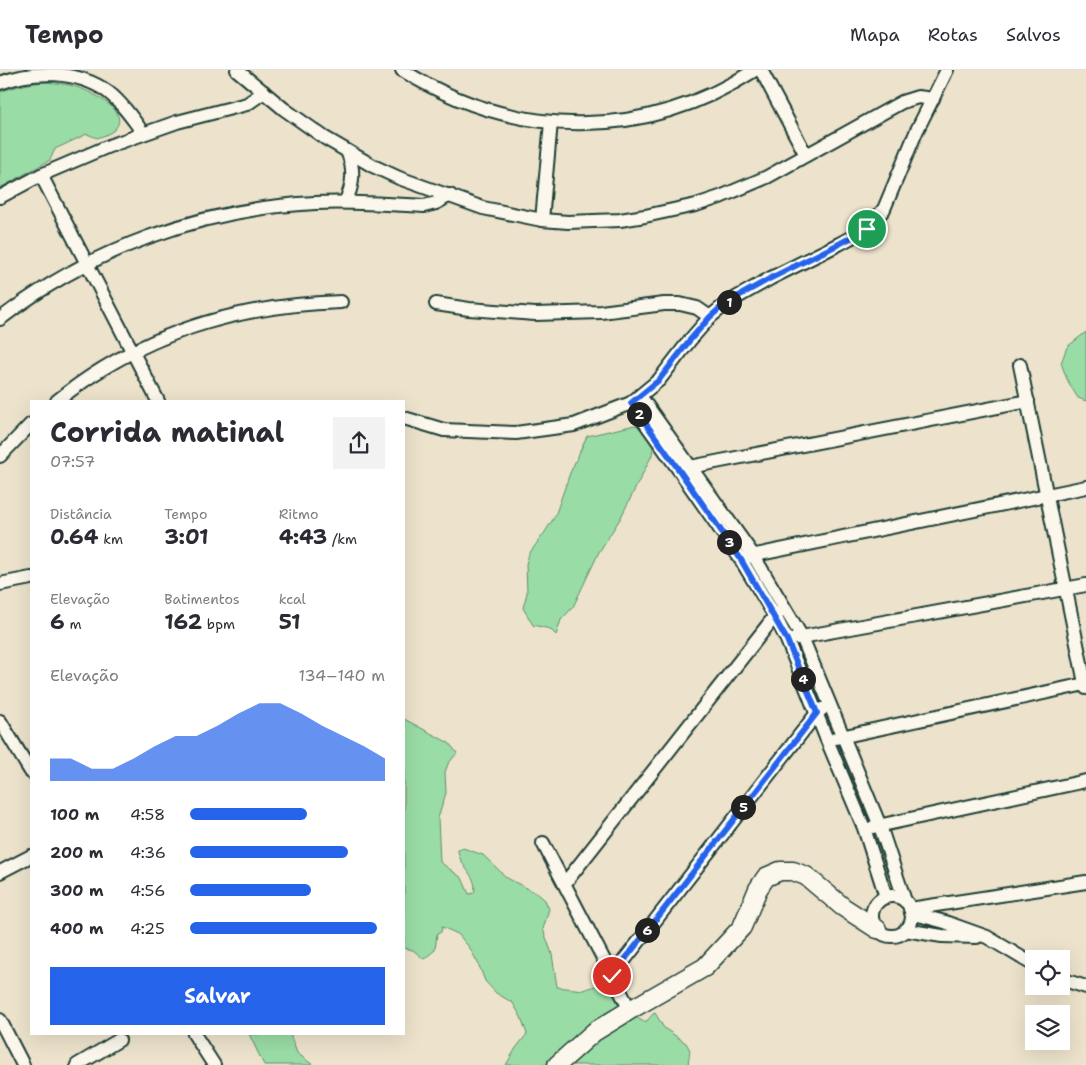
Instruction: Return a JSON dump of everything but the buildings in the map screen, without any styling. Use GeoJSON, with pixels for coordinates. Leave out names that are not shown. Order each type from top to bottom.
{"type":"FeatureCollection","features":[{"type":"Feature","properties":{"kind":"street"},"geometry":{"type":"LineString","coordinates":[[237,70],[304,124],[347,151],[400,178],[484,208],[542,220],[568,222],[646,216],[704,202],[744,188],[767,177],[902,102],[918,97],[934,99]]}},
{"type":"Feature","properties":{"kind":"street"},"geometry":{"type":"LineString","coordinates":[[402,70],[440,92],[483,109],[521,118],[581,123],[610,122],[660,113],[688,104],[715,92],[742,79],[755,70]]}},
{"type":"Feature","properties":{"kind":"street"},"geometry":{"type":"LineString","coordinates":[[761,70],[806,155]]}},
{"type":"Feature","properties":{"kind":"street"},"geometry":{"type":"LineString","coordinates":[[405,418],[444,430],[516,433],[574,425],[635,400],[659,380],[710,317],[726,303],[867,229],[884,209],[917,130],[947,70]]}},
{"type":"Feature","properties":{"kind":"street"},"geometry":{"type":"LineString","coordinates":[[0,83],[31,74],[48,72],[84,80],[108,92],[144,133]]}},
{"type":"Feature","properties":{"kind":"street"},"geometry":{"type":"LineString","coordinates":[[0,198],[41,175],[100,149],[178,122],[246,104],[264,92]]}},
{"type":"Feature","properties":{"kind":"street"},"geometry":{"type":"LineString","coordinates":[[542,220],[551,122]]}},
{"type":"Feature","properties":{"kind":"street"},"geometry":{"type":"LineString","coordinates":[[346,202],[352,187],[353,178],[352,164],[347,151]]}},
{"type":"Feature","properties":{"kind":"street"},"geometry":{"type":"LineString","coordinates":[[41,175],[157,400]]}},
{"type":"Feature","properties":{"kind":"street"},"geometry":{"type":"LineString","coordinates":[[0,318],[86,263],[169,229],[256,208],[346,202],[424,206],[436,203],[450,196]]}},
{"type":"Feature","properties":{"kind":"street"},"geometry":{"type":"LineString","coordinates":[[58,400],[86,380],[132,352],[207,321],[233,314],[287,305],[341,302]]}},
{"type":"Feature","properties":{"kind":"street"},"geometry":{"type":"LineString","coordinates":[[436,304],[502,312],[559,314],[680,304],[697,308],[710,317]]}},
{"type":"Feature","properties":{"kind":"street"},"geometry":{"type":"LineString","coordinates":[[827,740],[1086,686],[1020,365]]}},
{"type":"Feature","properties":{"kind":"street"},"geometry":{"type":"LineString","coordinates":[[557,1065],[594,1032],[705,967],[742,927],[758,889],[766,876],[780,871],[793,871],[806,876],[843,907],[887,936],[900,934],[909,925],[911,919],[909,908],[880,826],[802,637],[780,612],[746,557],[685,468],[635,400]]}},
{"type":"Feature","properties":{"kind":"street"},"geometry":{"type":"LineString","coordinates":[[685,468],[1028,401]]}},
{"type":"Feature","properties":{"kind":"street"},"geometry":{"type":"LineString","coordinates":[[0,456],[30,425]]}},
{"type":"Feature","properties":{"kind":"street"},"geometry":{"type":"LineString","coordinates":[[746,557],[1086,486]]}},
{"type":"Feature","properties":{"kind":"street"},"geometry":{"type":"LineString","coordinates":[[0,584],[30,578]]}},
{"type":"Feature","properties":{"kind":"street"},"geometry":{"type":"LineString","coordinates":[[787,640],[1086,585]]}},
{"type":"Feature","properties":{"kind":"street"},"geometry":{"type":"LineString","coordinates":[[780,612],[787,640],[864,828],[886,897]]}},
{"type":"Feature","properties":{"kind":"street"},"geometry":{"type":"LineString","coordinates":[[565,883],[780,612]]}},
{"type":"Feature","properties":{"kind":"street"},"geometry":{"type":"LineString","coordinates":[[612,976],[817,713],[830,704]]}},
{"type":"Feature","properties":{"kind":"street"},"geometry":{"type":"LineString","coordinates":[[0,721],[30,770]]}},
{"type":"Feature","properties":{"kind":"street"},"geometry":{"type":"LineString","coordinates":[[864,828],[1086,781]]}},
{"type":"Feature","properties":{"kind":"street"},"geometry":{"type":"LineString","coordinates":[[542,842],[630,1010]]}},
{"type":"Feature","properties":{"kind":"street"},"geometry":{"type":"LineString","coordinates":[[0,872],[30,857]]}},
{"type":"Feature","properties":{"kind":"street"},"geometry":{"type":"LineString","coordinates":[[909,908],[1086,882]]}},
{"type":"Feature","properties":{"kind":"street"},"geometry":{"type":"LineString","coordinates":[[877,929],[873,923],[873,911],[878,902],[886,897],[893,896],[899,898],[909,908],[987,937],[1025,960]]}},
{"type":"Feature","properties":{"kind":"street"},"geometry":{"type":"LineString","coordinates":[[843,907],[873,911]]}},
{"type":"Feature","properties":{"kind":"street"},"geometry":{"type":"LineString","coordinates":[[905,930],[942,936],[987,937]]}},
{"type":"Feature","properties":{"kind":"street"},"geometry":{"type":"LineString","coordinates":[[1070,982],[1086,987]]}},
{"type":"Feature","properties":{"kind":"street"},"geometry":{"type":"LineString","coordinates":[[0,1020],[23,1065]]}},
{"type":"Feature","properties":{"kind":"street"},"geometry":{"type":"LineString","coordinates":[[195,1035],[214,1065]]}},
{"type":"Feature","properties":{"kind":"street"},"geometry":{"type":"LineString","coordinates":[[77,1065],[119,1040]]}},
{"type":"Feature","properties":{"kind":"green space"},"geometry":{"type":"Polygon","coordinates":[[[47,82],[85,90],[100,98],[114,110],[118,116],[119,123],[115,129],[106,135],[97,138],[87,134],[55,149],[50,160],[0,188],[0,92],[23,85],[47,82]]]}},
{"type":"Feature","properties":{"kind":"green space"},"geometry":{"type":"Polygon","coordinates":[[[1086,332],[1086,401],[1078,398],[1068,382],[1061,363],[1067,347],[1086,332]]]}},
{"type":"Feature","properties":{"kind":"green space"},"geometry":{"type":"Polygon","coordinates":[[[635,425],[655,430],[652,455],[620,519],[599,552],[573,607],[561,620],[556,635],[550,629],[533,625],[523,608],[527,593],[526,564],[529,554],[555,516],[570,473],[587,436],[635,425]]]}},
{"type":"Feature","properties":{"kind":"green space"},"geometry":{"type":"Polygon","coordinates":[[[405,720],[449,743],[457,753],[448,764],[445,772],[446,793],[438,818],[440,862],[462,878],[469,894],[474,893],[475,887],[474,881],[459,856],[458,850],[463,848],[483,855],[507,878],[538,894],[545,900],[549,909],[543,929],[552,954],[557,987],[583,990],[604,985],[612,992],[621,1007],[642,1021],[647,1021],[655,1013],[664,1028],[686,1043],[690,1050],[688,1065],[506,1065],[527,1034],[521,1017],[513,1003],[496,993],[485,981],[469,947],[458,934],[442,927],[441,932],[437,934],[435,950],[424,959],[413,950],[405,948],[405,720]]]}},
{"type":"Feature","properties":{"kind":"green space"},"geometry":{"type":"Polygon","coordinates":[[[249,1035],[290,1035],[297,1053],[313,1065],[264,1065],[249,1035]]]}},
{"type":"Feature","properties":{"kind":"route"},"geometry":{"type":"LineString","coordinates":[[612,976],[817,713],[787,640],[740,558],[631,403],[659,380],[710,317],[726,303],[867,229]]}}]}
